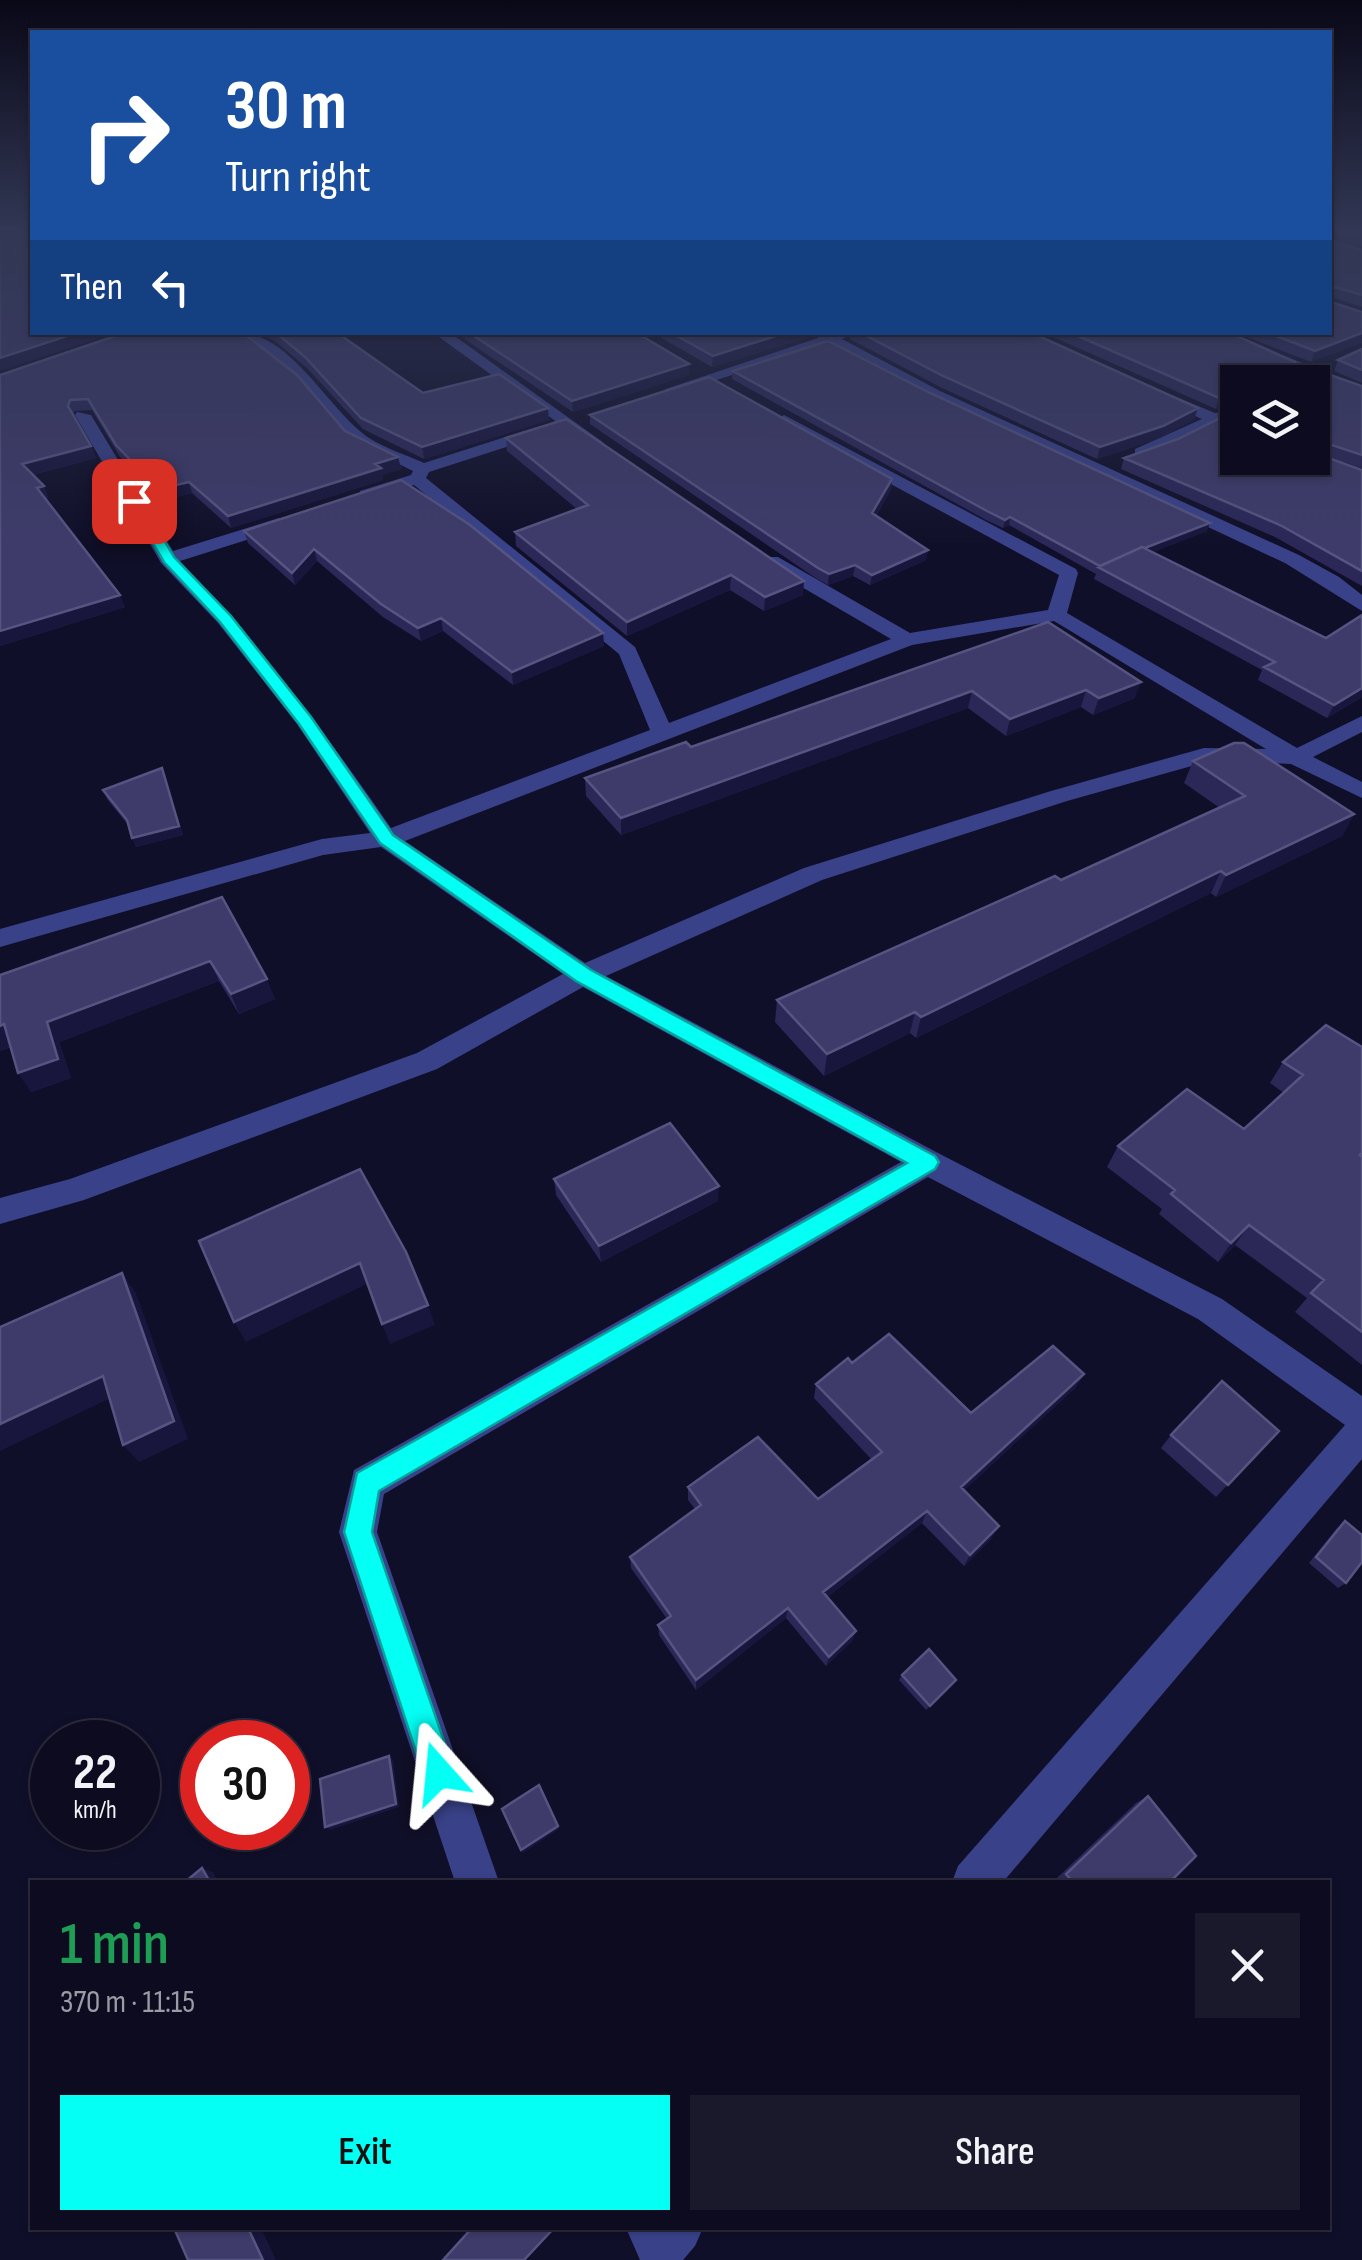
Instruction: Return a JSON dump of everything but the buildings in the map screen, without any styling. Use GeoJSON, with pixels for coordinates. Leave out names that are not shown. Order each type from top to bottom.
{"type":"FeatureCollection","features":[{"type":"Feature","properties":{"kind":"street"},"geometry":{"type":"LineString","coordinates":[[249,336],[307,380],[356,437],[420,474],[628,652],[662,734]]}},
{"type":"Feature","properties":{"kind":"street"},"geometry":{"type":"LineString","coordinates":[[446,336],[575,419],[614,455]]}},
{"type":"Feature","properties":{"kind":"street"},"geometry":{"type":"LineString","coordinates":[[655,395],[823,336]]}},
{"type":"Feature","properties":{"kind":"street"},"geometry":{"type":"LineString","coordinates":[[825,336],[934,394],[1104,466],[1292,559],[1362,605]]}},
{"type":"Feature","properties":{"kind":"street"},"geometry":{"type":"LineString","coordinates":[[1219,336],[1292,365]]}},
{"type":"Feature","properties":{"kind":"street"},"geometry":{"type":"LineString","coordinates":[[1330,379],[1362,391]]}},
{"type":"Feature","properties":{"kind":"street"},"geometry":{"type":"LineString","coordinates":[[1146,389],[1220,422]]}},
{"type":"Feature","properties":{"kind":"street"},"geometry":{"type":"LineString","coordinates":[[770,412],[1069,573],[1057,615]]}},
{"type":"Feature","properties":{"kind":"street"},"geometry":{"type":"LineString","coordinates":[[83,415],[168,559],[225,619],[306,720],[386,839],[584,976],[1210,1310],[1362,1417]]}},
{"type":"Feature","properties":{"kind":"street"},"geometry":{"type":"LineString","coordinates":[[1131,456],[1167,444],[1220,417]]}},
{"type":"Feature","properties":{"kind":"street"},"geometry":{"type":"LineString","coordinates":[[346,502],[575,419]]}},
{"type":"Feature","properties":{"kind":"street"},"geometry":{"type":"LineString","coordinates":[[168,559],[310,513]]}},
{"type":"Feature","properties":{"kind":"street"},"geometry":{"type":"LineString","coordinates":[[759,553],[808,586],[907,640]]}},
{"type":"Feature","properties":{"kind":"street"},"geometry":{"type":"LineString","coordinates":[[0,938],[322,847],[386,839],[907,640],[1057,615],[1296,757],[1362,791]]}},
{"type":"Feature","properties":{"kind":"street"},"geometry":{"type":"LineString","coordinates":[[0,1211],[73,1191],[427,1061],[584,976],[813,874],[1212,752],[1296,757],[1362,723]]}},
{"type":"Feature","properties":{"kind":"street"},"geometry":{"type":"LineString","coordinates":[[476,1880],[358,1532],[366,1483],[927,1162]]}},
{"type":"Feature","properties":{"kind":"street"},"geometry":{"type":"LineString","coordinates":[[976,1880],[1362,1432]]}},
{"type":"Feature","properties":{"kind":"street"},"geometry":{"type":"LineString","coordinates":[[653,2230],[661,2246],[675,2230]]}},
{"type":"Feature","properties":{"kind":"route"},"geometry":{"type":"LineString","coordinates":[[134,501],[168,559],[225,619],[306,720],[386,839],[584,976],[927,1162],[366,1483],[358,1532],[439,1773]]}}]}
